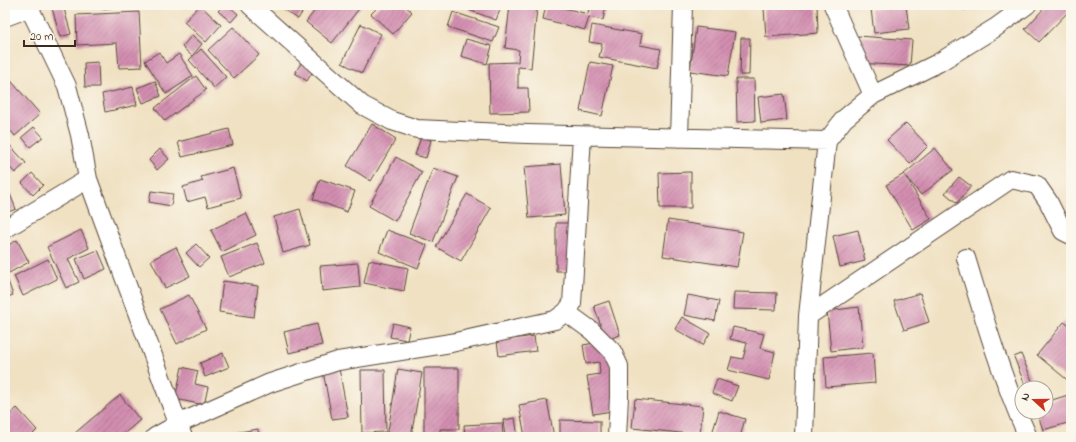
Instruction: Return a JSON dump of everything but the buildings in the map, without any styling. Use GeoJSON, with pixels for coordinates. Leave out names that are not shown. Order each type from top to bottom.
{"type":"FeatureCollection","features":[{"type":"Feature","properties":{"kind":"street"},"geometry":{"type":"LineString","coordinates":[[250,5],[362,105],[392,121],[417,129],[582,136],[827,141]]}},
{"type":"Feature","properties":{"kind":"street"},"geometry":{"type":"LineString","coordinates":[[679,138],[683,5]]}},
{"type":"Feature","properties":{"kind":"street"},"geometry":{"type":"LineString","coordinates":[[833,5],[873,95]]}},
{"type":"Feature","properties":{"kind":"street"},"geometry":{"type":"LineString","coordinates":[[804,437],[808,316],[827,141],[844,119],[873,95],[938,63],[995,28],[1027,5]]}},
{"type":"Feature","properties":{"kind":"street"},"geometry":{"type":"LineString","coordinates":[[5,17],[30,6],[67,86],[80,135],[88,179],[180,431]]}},
{"type":"Feature","properties":{"kind":"street"},"geometry":{"type":"LineString","coordinates":[[155,437],[180,431],[270,383],[338,361],[451,343],[555,320],[566,312],[572,304],[582,136]]}},
{"type":"Feature","properties":{"kind":"street"},"geometry":{"type":"LineString","coordinates":[[5,230],[88,179]]}},
{"type":"Feature","properties":{"kind":"street"},"geometry":{"type":"LineString","coordinates":[[808,316],[1012,179],[1037,185],[1048,200],[1067,233],[1071,248]]}},
{"type":"Feature","properties":{"kind":"street"},"geometry":{"type":"LineString","coordinates":[[966,258],[989,334],[1014,407],[1028,437]]}},
{"type":"Feature","properties":{"kind":"street"},"geometry":{"type":"LineString","coordinates":[[566,312],[592,331],[612,352],[619,366],[617,437]]}}]}
